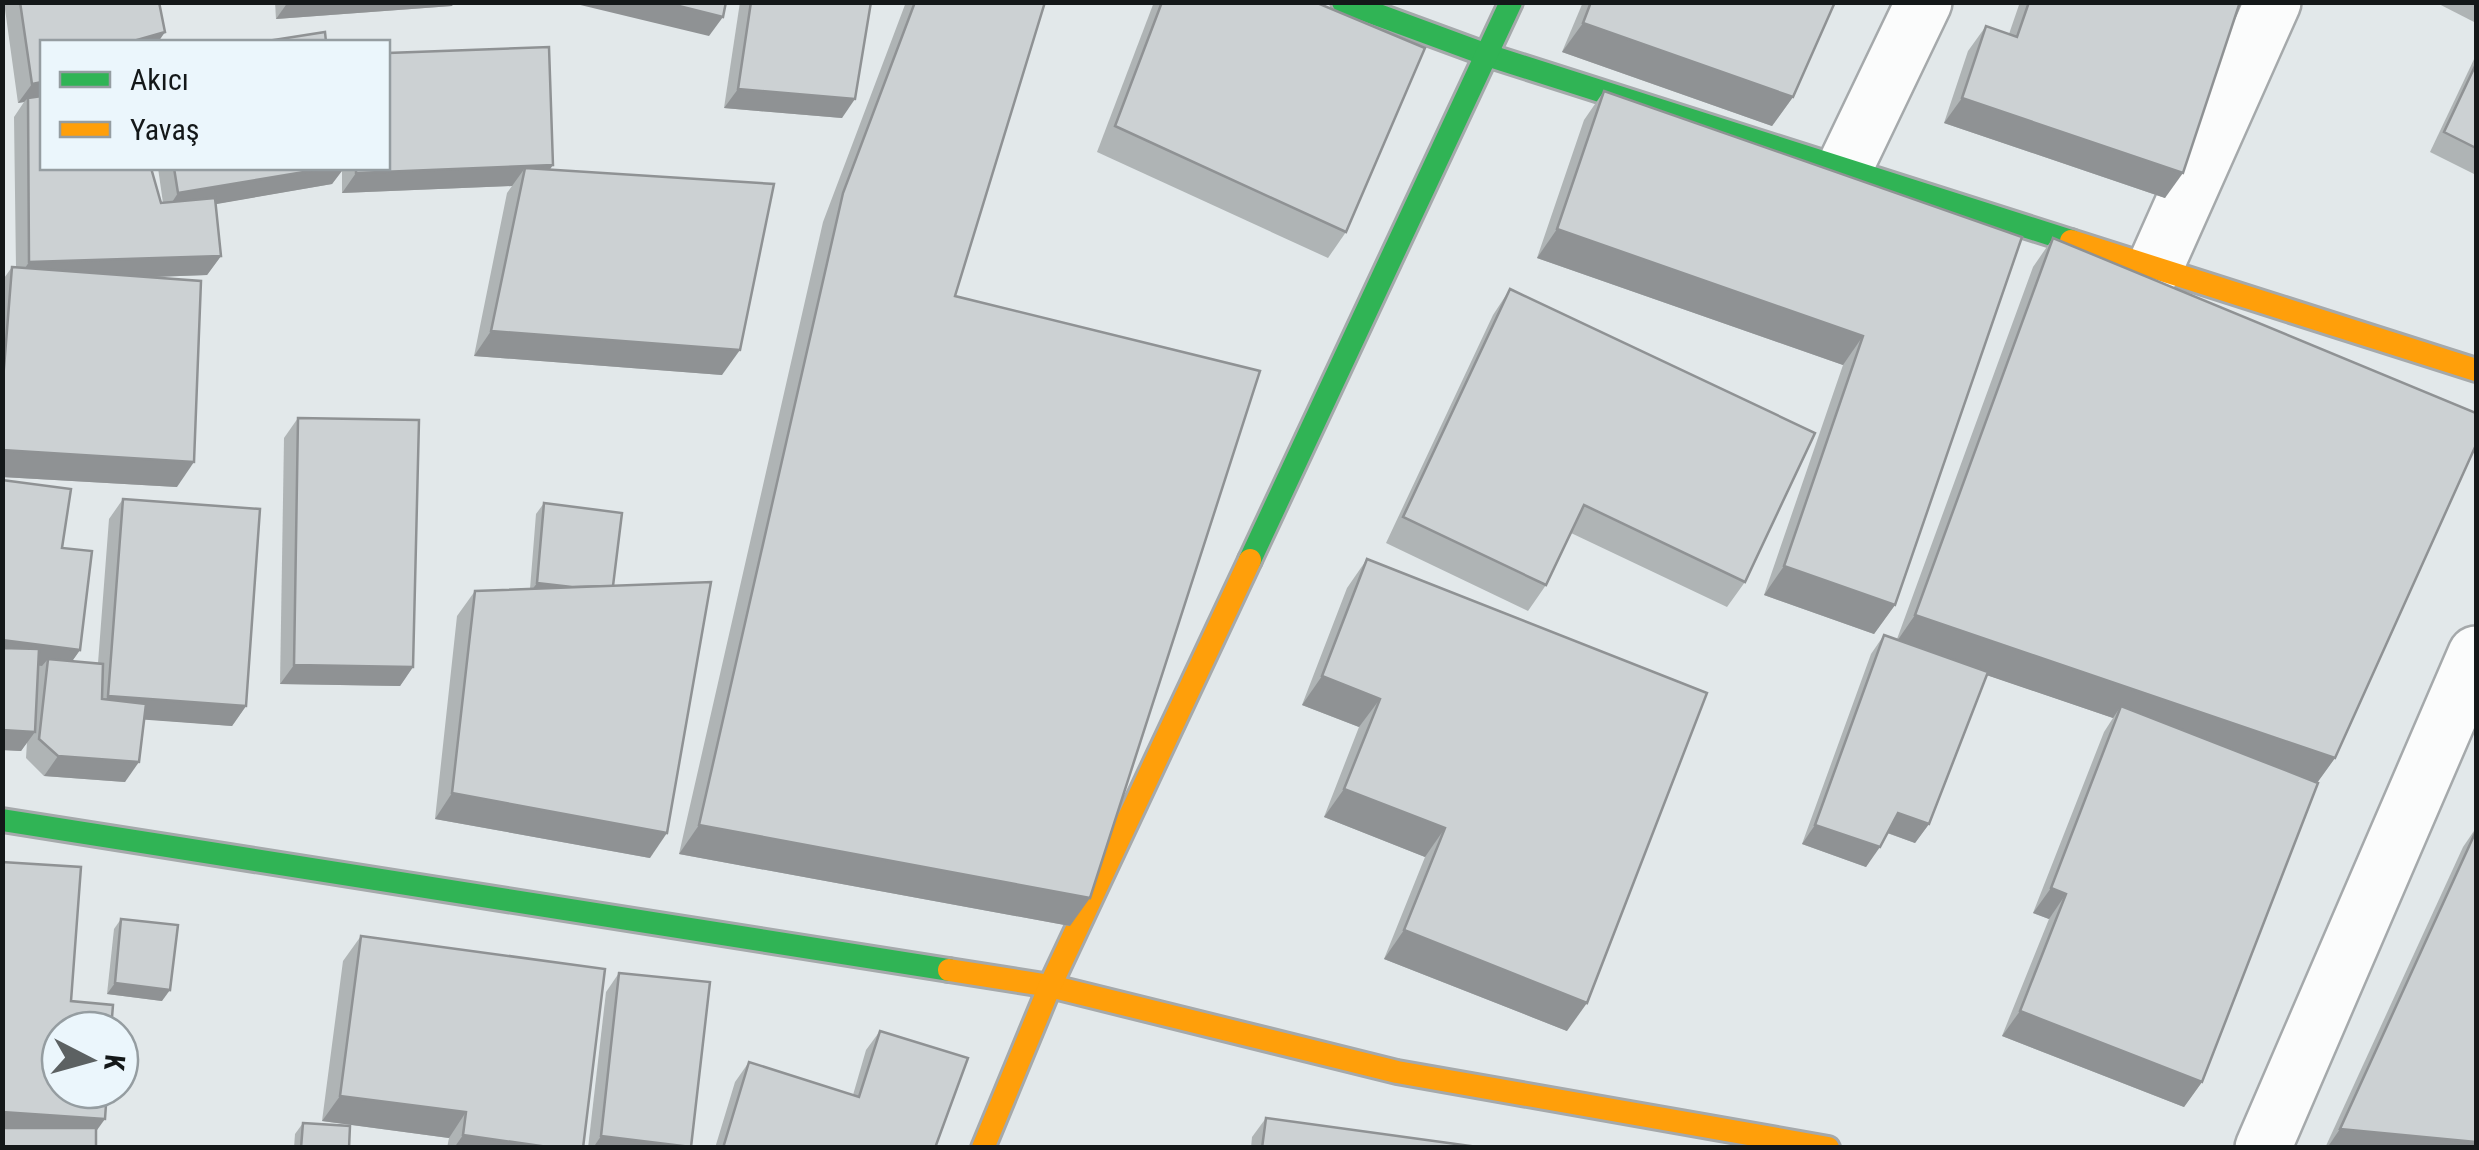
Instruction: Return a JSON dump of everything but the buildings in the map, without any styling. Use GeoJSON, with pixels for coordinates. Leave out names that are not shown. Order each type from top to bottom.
{"type":"FeatureCollection","features":[{"type":"Feature","properties":{"kind":"street"},"geometry":{"type":"LineString","coordinates":[[1343,2],[1487,55],[2476,370]]}},
{"type":"Feature","properties":{"kind":"street"},"geometry":{"type":"LineString","coordinates":[[983,1148],[1050,986],[1511,2]]}},
{"type":"Feature","properties":{"kind":"street"},"geometry":{"type":"LineString","coordinates":[[1844,168],[1924,2]]}},
{"type":"Feature","properties":{"kind":"street"},"geometry":{"type":"LineString","coordinates":[[2155,268],[2274,2]]}},
{"type":"Feature","properties":{"kind":"street"},"geometry":{"type":"LineString","coordinates":[[2263,1148],[2476,654]]}},
{"type":"Feature","properties":{"kind":"street"},"geometry":{"type":"LineString","coordinates":[[2,820],[1050,986],[1396,1072],[1828,1148]]}},
{"type":"Feature","properties":{"kind":"traffic: fast"},"geometry":{"type":"LineString","coordinates":[[1343,2],[1487,55],[2071,241]]}},
{"type":"Feature","properties":{"kind":"traffic: fast"},"geometry":{"type":"LineString","coordinates":[[1250,560],[1511,2]]}},
{"type":"Feature","properties":{"kind":"traffic: fast"},"geometry":{"type":"LineString","coordinates":[[2,820],[949,970]]}},
{"type":"Feature","properties":{"kind":"traffic: slow"},"geometry":{"type":"LineString","coordinates":[[2071,241],[2476,370]]}},
{"type":"Feature","properties":{"kind":"traffic: slow"},"geometry":{"type":"LineString","coordinates":[[983,1148],[1050,986],[1250,560]]}},
{"type":"Feature","properties":{"kind":"traffic: slow"},"geometry":{"type":"LineString","coordinates":[[949,970],[1050,986],[1397,1072],[1828,1148]]}}]}
